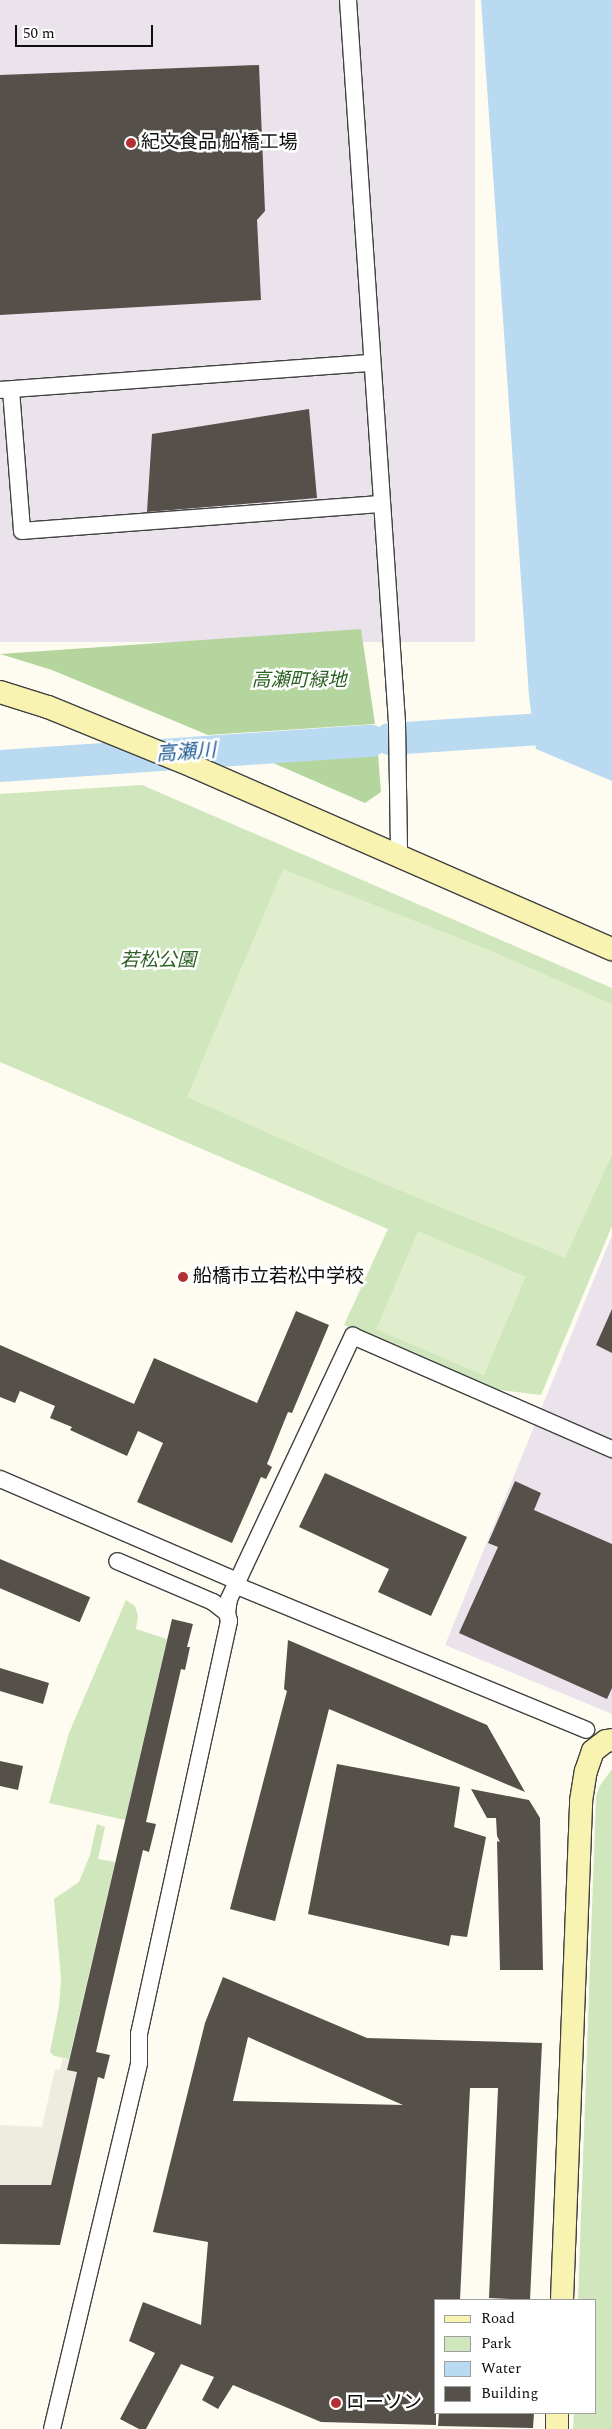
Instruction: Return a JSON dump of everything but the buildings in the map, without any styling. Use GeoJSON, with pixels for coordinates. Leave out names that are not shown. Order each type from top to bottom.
{"type":"FeatureCollection","features":[{"type":"Feature","properties":{"kind":"street"},"geometry":{"type":"LineString","coordinates":[[348,0],[371,363],[397,724],[400,857]]}},
{"type":"Feature","properties":{"kind":"street"},"geometry":{"type":"LineString","coordinates":[[371,363],[6,390],[22,531],[382,504]]}},
{"type":"Feature","properties":{"kind":"street"},"geometry":{"type":"LineString","coordinates":[[0,692],[48,707],[195,767],[612,949]]}},
{"type":"Feature","properties":{"kind":"street"},"geometry":{"type":"LineString","coordinates":[[52,2429],[140,2063],[140,2034],[229,1621],[227,1612],[229,1599],[353,1336],[612,1449]]}},
{"type":"Feature","properties":{"kind":"street"},"geometry":{"type":"LineString","coordinates":[[0,1479],[236,1583],[586,1730]]}},
{"type":"Feature","properties":{"kind":"street"},"geometry":{"type":"LineString","coordinates":[[117,1561],[213,1602],[227,1612]]}},
{"type":"Feature","properties":{"kind":"street"},"geometry":{"type":"LineString","coordinates":[[562,2299],[581,1801],[586,1771],[593,1751],[606,1741],[612,1740]]}},
{"type":"Feature","properties":{"kind":"street"},"geometry":{"type":"LineString","coordinates":[[556,2429],[557,2414]]}},
{"type":"Feature","properties":{"kind":"shaded area"},"geometry":{"type":"Polygon","coordinates":[[[0,0],[475,0],[475,642],[0,642],[0,0]]]}},
{"type":"Feature","properties":{"kind":"shaded area"},"geometry":{"type":"Polygon","coordinates":[[[612,1235],[612,1714],[445,1645],[612,1235]]]}},
{"type":"Feature","properties":{"kind":"shaded area"},"geometry":{"type":"Polygon","coordinates":[[[63,2058],[69,2059],[67,2070],[77,2072],[51,2185],[0,2185],[0,2125],[42,2127],[55,2069],[60,2070],[63,2058]]]}},
{"type":"Feature","properties":{"kind":"green space","name":"高瀬町緑地"},"geometry":{"type":"Polygon","coordinates":[[[361,629],[375,724],[208,735],[52,670],[0,654],[361,629]]]}},
{"type":"Feature","properties":{"kind":"green space"},"geometry":{"type":"Polygon","coordinates":[[[378,754],[381,792],[365,803],[271,762],[378,754]]]}},
{"type":"Feature","properties":{"kind":"green space","name":"若松公園"},"geometry":{"type":"Polygon","coordinates":[[[142,785],[612,988],[612,1226],[541,1395],[499,1390],[344,1325],[388,1229],[0,1062],[0,794],[142,785]]]}},
{"type":"Feature","properties":{"kind":"green space"},"geometry":{"type":"Polygon","coordinates":[[[283,869],[489,950],[612,1004],[612,1155],[565,1258],[367,1177],[187,1097],[283,869]]]}},
{"type":"Feature","properties":{"kind":"green space"},"geometry":{"type":"Polygon","coordinates":[[[418,1231],[526,1277],[484,1375],[376,1329],[418,1231]]]}},
{"type":"Feature","properties":{"kind":"green space"},"geometry":{"type":"Polygon","coordinates":[[[126,1600],[135,1606],[138,1616],[136,1629],[167,1639],[125,1820],[49,1803],[69,1733],[126,1600]]]}},
{"type":"Feature","properties":{"kind":"green space"},"geometry":{"type":"Polygon","coordinates":[[[612,1769],[612,2429],[573,2429],[574,2414],[597,2414],[597,2299],[578,2299],[596,1797],[599,1787],[612,1769]]]}},
{"type":"Feature","properties":{"kind":"green space"},"geometry":{"type":"Polygon","coordinates":[[[97,1824],[105,1827],[98,1859],[115,1862],[69,2059],[54,2056],[50,2052],[59,2006],[61,1979],[54,1899],[79,1882],[90,1855],[97,1824]]]}},
{"type":"Feature","properties":{"kind":"water"},"geometry":{"type":"Polygon","coordinates":[[[481,0],[612,0],[612,781],[536,749],[529,696],[481,0]]]}},
{"type":"Feature","properties":{"kind":"waterway","name":"高瀬川"},"geometry":{"type":"LineString","coordinates":[[390,739],[573,727]]}},
{"type":"Feature","properties":{"kind":"waterway","name":"高瀬川"},"geometry":{"type":"LineString","coordinates":[[0,766],[371,741]]}},
{"type":"Feature","properties":{"kind":"place","name":"紀文食品 船橋工場"},"geometry":{"type":"Point","coordinates":[131,143]}},
{"type":"Feature","properties":{"kind":"place","name":"船橋市立若松中学校"},"geometry":{"type":"Point","coordinates":[183,1277]}},
{"type":"Feature","properties":{"kind":"place","name":"ローソン"},"geometry":{"type":"Point","coordinates":[336,2403]}}]}
